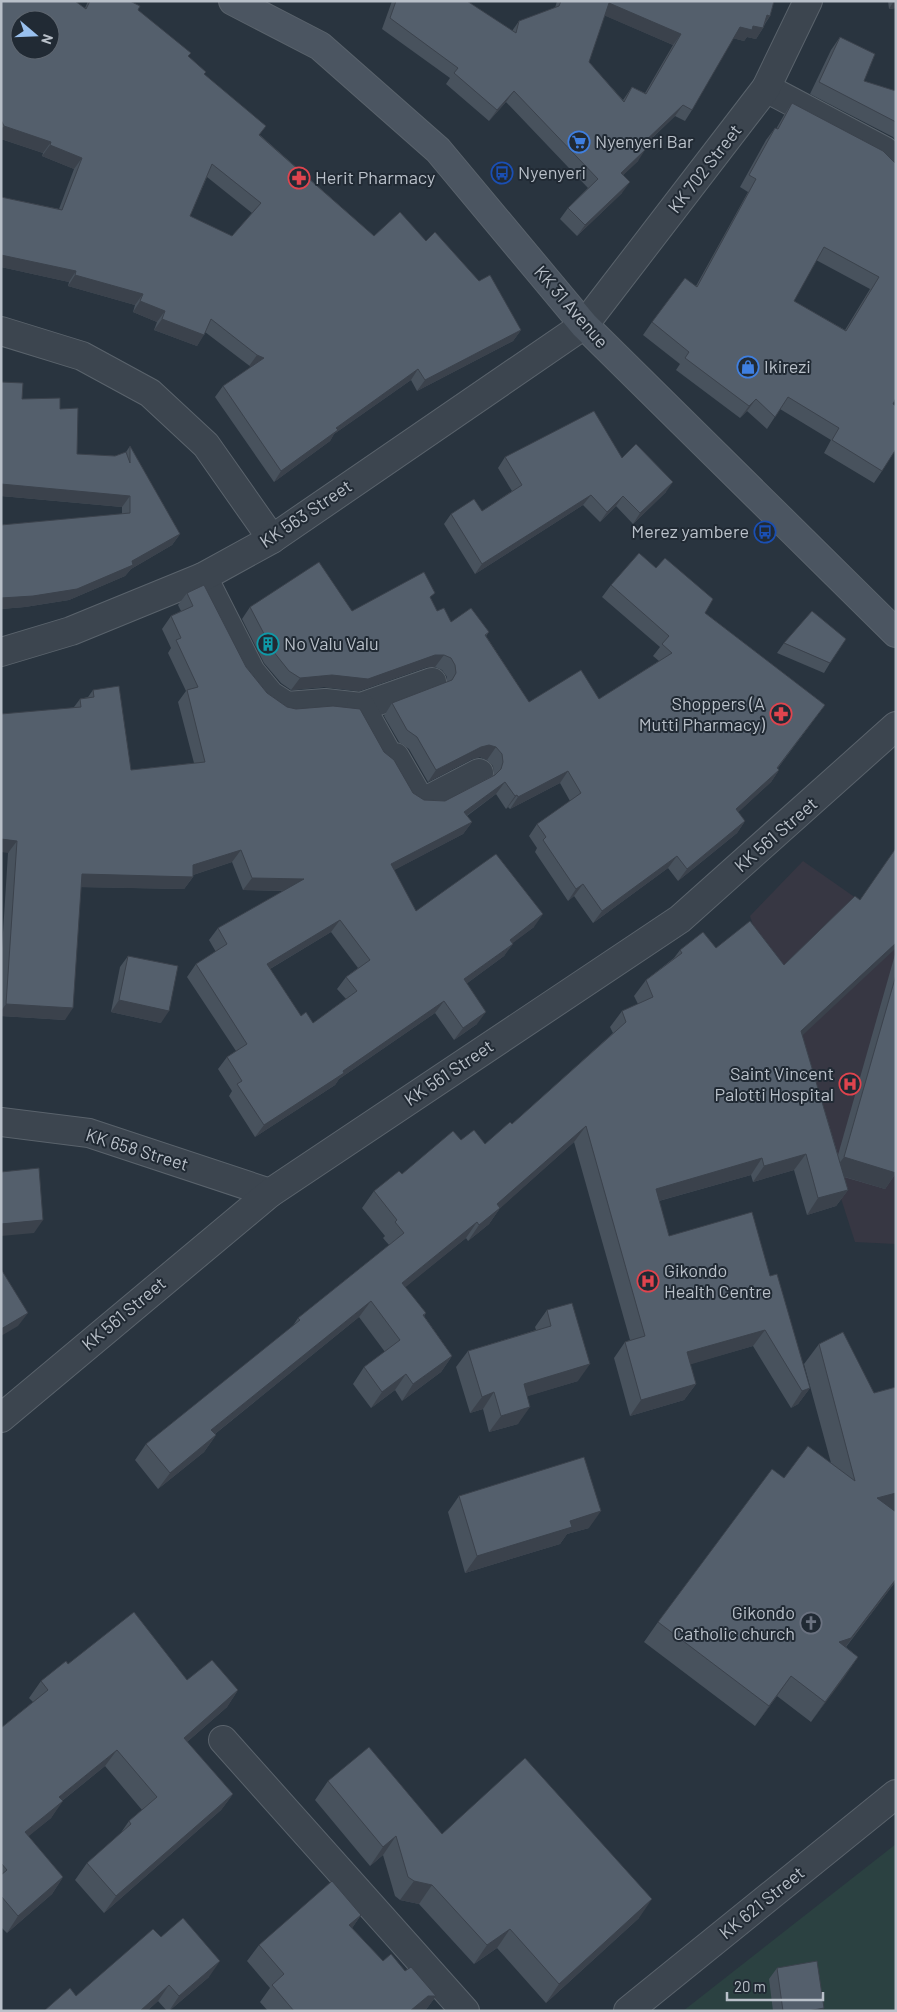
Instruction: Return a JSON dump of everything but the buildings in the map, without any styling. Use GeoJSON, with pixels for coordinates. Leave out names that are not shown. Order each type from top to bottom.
{"type":"FeatureCollection","features":[{"type":"Feature","properties":{"kind":"main road","name":"KK 31 Avenue"},"geometry":{"type":"LineString","coordinates":[[233,1],[320,46],[438,150],[584,326],[896,633]]}},
{"type":"Feature","properties":{"kind":"street","name":"KK 702 Street"},"geometry":{"type":"LineString","coordinates":[[584,326],[766,88],[808,1]]}},
{"type":"Feature","properties":{"kind":"street"},"geometry":{"type":"LineString","coordinates":[[766,88],[885,150],[896,165]]}},
{"type":"Feature","properties":{"kind":"street","name":"KK 563 Street"},"geometry":{"type":"LineString","coordinates":[[1,652],[72,631],[203,577],[272,539],[584,326]]}},
{"type":"Feature","properties":{"kind":"street"},"geometry":{"type":"LineString","coordinates":[[1,331],[82,356],[150,393],[206,445],[272,539]]}},
{"type":"Feature","properties":{"kind":"street"},"geometry":{"type":"LineString","coordinates":[[203,577],[252,672],[270,695],[287,706],[325,703],[361,707],[432,682]]}},
{"type":"Feature","properties":{"kind":"street"},"geometry":{"type":"LineString","coordinates":[[361,707],[388,757],[395,757],[418,798],[429,799],[479,773]]}},
{"type":"Feature","properties":{"kind":"street","name":"KK 561 Street"},"geometry":{"type":"LineString","coordinates":[[1,1418],[270,1192],[680,919],[896,726]]}},
{"type":"Feature","properties":{"kind":"street","name":"KK 658 Street"},"geometry":{"type":"LineString","coordinates":[[1,1122],[89,1133],[270,1192]]}},
{"type":"Feature","properties":{"kind":"street"},"geometry":{"type":"LineString","coordinates":[[223,1740],[465,2011]]}},
{"type":"Feature","properties":{"kind":"street","name":"KK 621 Street"},"geometry":{"type":"LineString","coordinates":[[628,2011],[896,1794]]}},
{"type":"Feature","properties":{"kind":"shaded area","name":"Saint Vincent Palotti Hospital"},"geometry":{"type":"Polygon","coordinates":[[[803,861],[896,926],[896,1244],[855,1242],[750,916],[803,861]]]}},
{"type":"Feature","properties":{"kind":"green space"},"geometry":{"type":"Polygon","coordinates":[[[896,1844],[896,2011],[683,2011],[896,1844]]]}},
{"type":"Feature","properties":{"kind":"place","name":"Nyenyeri Bar"},"geometry":{"type":"Point","coordinates":[579,142]}},
{"type":"Feature","properties":{"kind":"place","name":"Nyenyeri"},"geometry":{"type":"Point","coordinates":[502,173]}},
{"type":"Feature","properties":{"kind":"place","name":"Herit Pharmacy"},"geometry":{"type":"Point","coordinates":[299,178]}},
{"type":"Feature","properties":{"kind":"place","name":"Ikirezi"},"geometry":{"type":"Point","coordinates":[748,367]}},
{"type":"Feature","properties":{"kind":"place","name":"Merez yambere"},"geometry":{"type":"Point","coordinates":[765,532]}},
{"type":"Feature","properties":{"kind":"place","name":"No Valu Valu"},"geometry":{"type":"Point","coordinates":[268,644]}},
{"type":"Feature","properties":{"kind":"place","name":"Shoppers (A Mutti Pharmacy)"},"geometry":{"type":"Point","coordinates":[781,714]}},
{"type":"Feature","properties":{"kind":"place","name":"Saint Vincent Palotti Hospital"},"geometry":{"type":"Point","coordinates":[850,1084]}},
{"type":"Feature","properties":{"kind":"place","name":"Gikondo Health Centre"},"geometry":{"type":"Point","coordinates":[648,1281]}},
{"type":"Feature","properties":{"kind":"place","name":"Gikondo Catholic church"},"geometry":{"type":"Point","coordinates":[811,1623]}}]}
